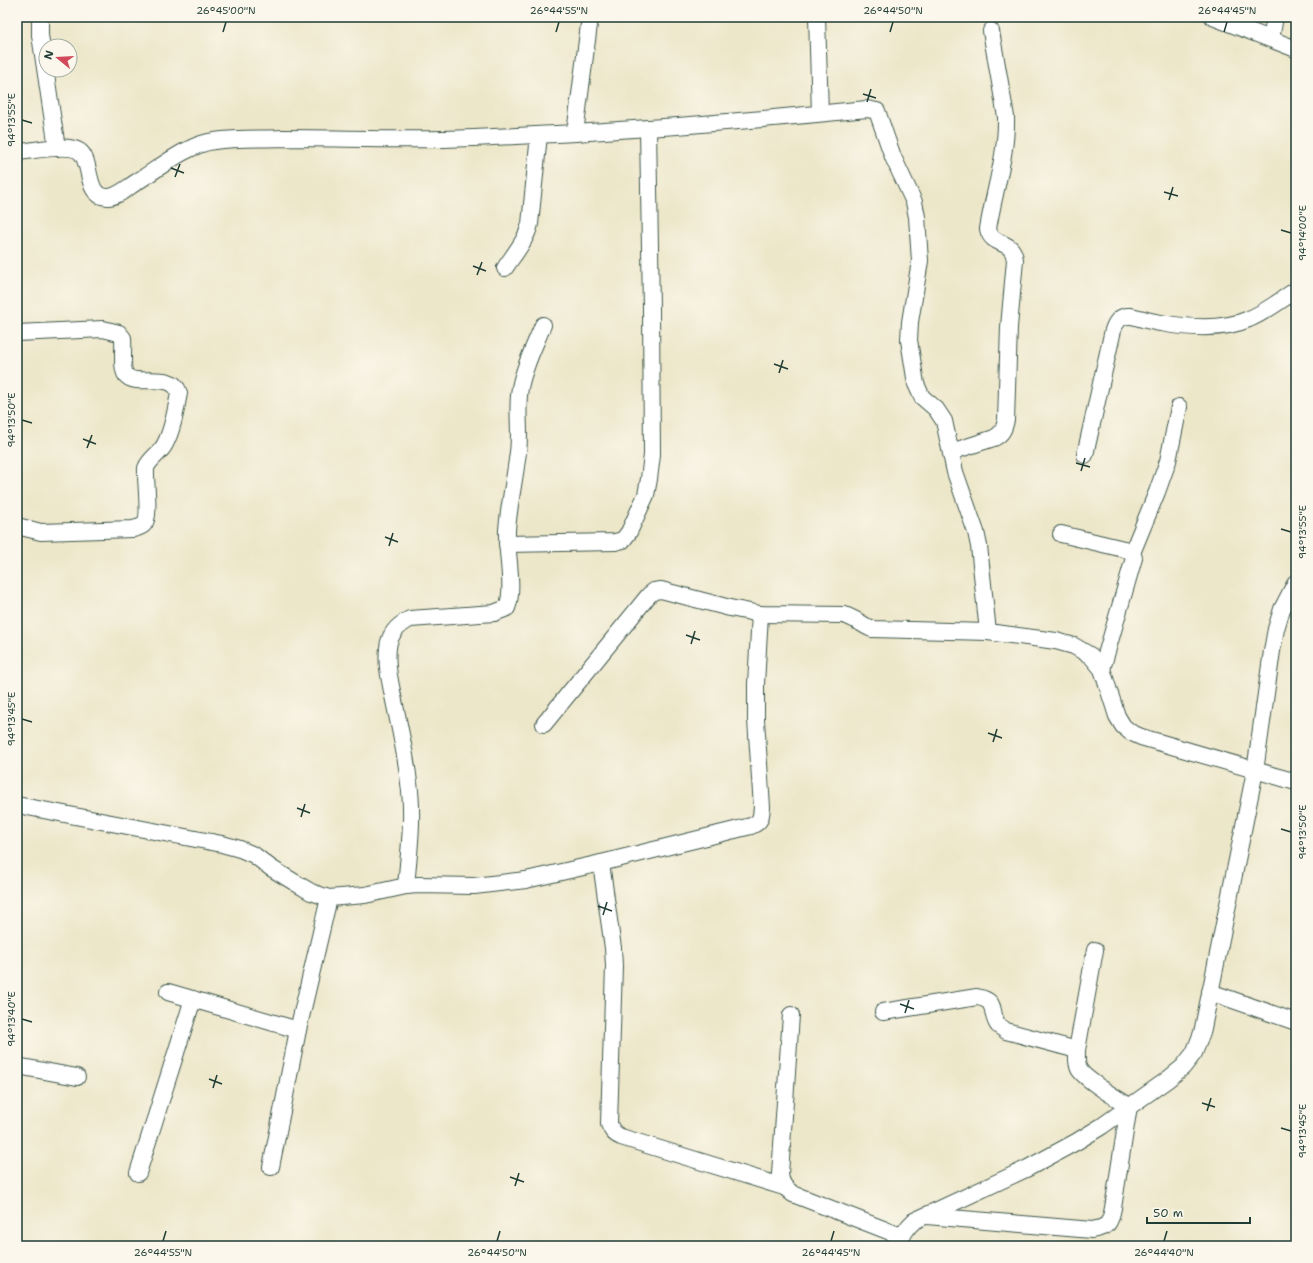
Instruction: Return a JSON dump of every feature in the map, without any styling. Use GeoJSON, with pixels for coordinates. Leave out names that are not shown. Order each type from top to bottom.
{"type":"FeatureCollection","features":[{"type":"Feature","properties":{"kind":"street"},"geometry":{"type":"LineString","coordinates":[[40,17],[40,35],[57,148]]}},
{"type":"Feature","properties":{"kind":"street"},"geometry":{"type":"LineString","coordinates":[[575,133],[590,17]]}},
{"type":"Feature","properties":{"kind":"street"},"geometry":{"type":"LineString","coordinates":[[817,17],[820,114]]}},
{"type":"Feature","properties":{"kind":"street"},"geometry":{"type":"LineString","coordinates":[[1213,17],[1296,49]]}},
{"type":"Feature","properties":{"kind":"street"},"geometry":{"type":"LineString","coordinates":[[1271,39],[1275,17]]}},
{"type":"Feature","properties":{"kind":"street"},"geometry":{"type":"LineString","coordinates":[[951,452],[1000,435],[1004,429],[1006,420],[1009,327],[1015,260],[1014,253],[1011,248],[994,239],[990,235],[988,229],[1002,165],[1006,131],[1006,117],[991,31]]}},
{"type":"Feature","properties":{"kind":"street"},"geometry":{"type":"LineString","coordinates":[[17,152],[57,148],[70,148],[81,152],[84,156],[92,186],[96,193],[104,197],[112,197],[188,149],[200,143],[212,141],[240,139],[320,138],[443,139],[539,135],[648,128],[868,109],[877,111],[894,157],[914,202],[920,260],[909,331],[910,348],[918,391],[922,397],[941,414],[946,428],[955,472],[976,532],[979,546],[988,632]]}},
{"type":"Feature","properties":{"kind":"street"},"geometry":{"type":"LineString","coordinates":[[507,544],[615,542],[623,540],[629,532],[646,495],[650,479],[652,455],[652,308],[648,128]]}},
{"type":"Feature","properties":{"kind":"street"},"geometry":{"type":"LineString","coordinates":[[505,268],[528,232],[539,135]]}},
{"type":"Feature","properties":{"kind":"street"},"geometry":{"type":"LineString","coordinates":[[1085,455],[1113,330],[1119,319],[1130,316],[1161,323],[1197,327],[1220,327],[1236,324],[1255,316],[1296,290]]}},
{"type":"Feature","properties":{"kind":"street"},"geometry":{"type":"LineString","coordinates":[[406,886],[411,804],[409,783],[388,669],[388,648],[392,633],[401,624],[410,619],[494,613],[507,608],[510,596],[507,544],[509,511],[519,449],[520,388],[523,376],[543,325]]}},
{"type":"Feature","properties":{"kind":"street"},"geometry":{"type":"LineString","coordinates":[[17,333],[103,329],[119,333],[123,338],[124,371],[126,376],[135,379],[174,383],[178,387],[179,393],[168,437],[160,451],[149,462],[146,468],[147,518],[145,524],[133,529],[41,532],[17,526]]}},
{"type":"Feature","properties":{"kind":"street"},"geometry":{"type":"LineString","coordinates":[[1132,553],[1163,476],[1173,441],[1179,407]]}},
{"type":"Feature","properties":{"kind":"street"},"geometry":{"type":"LineString","coordinates":[[1061,534],[1128,550],[1132,553],[1134,558],[1102,669]]}},
{"type":"Feature","properties":{"kind":"street"},"geometry":{"type":"LineString","coordinates":[[601,863],[613,948],[614,966],[610,1124],[614,1134],[784,1187],[793,1194],[900,1241],[906,1228],[914,1221],[1028,1168],[1102,1126],[1168,1080],[1183,1067],[1194,1053],[1202,1033],[1255,771],[1276,630],[1282,609],[1296,582]]}},
{"type":"Feature","properties":{"kind":"street"},"geometry":{"type":"LineString","coordinates":[[544,724],[648,594],[654,591],[662,590],[730,608],[760,614],[844,615],[852,617],[866,627],[880,630],[988,632],[1056,641],[1074,646],[1091,656],[1102,669],[1117,716],[1123,726],[1130,732],[1255,771],[1296,782]]}},
{"type":"Feature","properties":{"kind":"street"},"geometry":{"type":"LineString","coordinates":[[17,805],[222,844],[240,849],[254,855],[271,868],[311,892],[328,898],[365,895],[406,886],[429,884],[474,886],[495,885],[526,880],[751,826],[758,823],[762,817],[756,713],[760,614]]}},
{"type":"Feature","properties":{"kind":"street"},"geometry":{"type":"LineString","coordinates":[[271,1167],[298,1030],[328,898]]}},
{"type":"Feature","properties":{"kind":"street"},"geometry":{"type":"LineString","coordinates":[[1095,950],[1076,1061],[1082,1073],[1130,1106]]}},
{"type":"Feature","properties":{"kind":"street"},"geometry":{"type":"LineString","coordinates":[[168,992],[298,1030]]}},
{"type":"Feature","properties":{"kind":"street"},"geometry":{"type":"LineString","coordinates":[[1210,992],[1296,1022]]}},
{"type":"Feature","properties":{"kind":"street"},"geometry":{"type":"LineString","coordinates":[[883,1012],[977,997],[983,998],[992,1006],[998,1024],[1006,1031],[1077,1050]]}},
{"type":"Feature","properties":{"kind":"street"},"geometry":{"type":"LineString","coordinates":[[138,1173],[193,999]]}},
{"type":"Feature","properties":{"kind":"street"},"geometry":{"type":"LineString","coordinates":[[784,1187],[780,1174],[791,1015]]}},
{"type":"Feature","properties":{"kind":"street"},"geometry":{"type":"LineString","coordinates":[[17,1066],[77,1077]]}},
{"type":"Feature","properties":{"kind":"street"},"geometry":{"type":"LineString","coordinates":[[926,1216],[1092,1230],[1103,1228],[1108,1224],[1111,1218],[1130,1106]]}}]}
